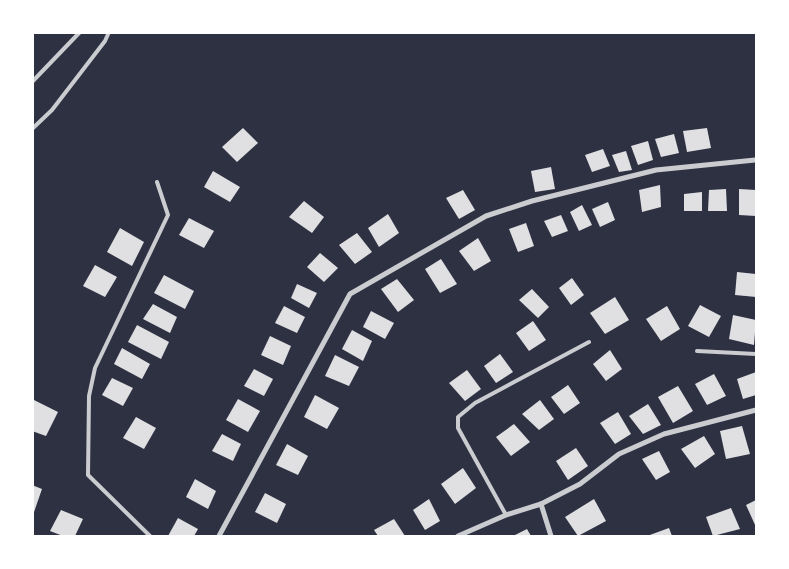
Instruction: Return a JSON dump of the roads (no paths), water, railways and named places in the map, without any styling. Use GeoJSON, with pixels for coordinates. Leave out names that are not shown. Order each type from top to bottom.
{"type":"FeatureCollection","features":[{"type":"Feature","properties":{"kind":"street"},"geometry":{"type":"LineString","coordinates":[[219,536],[350,294],[486,216],[532,201],[656,170],[755,160]]}},
{"type":"Feature","properties":{"kind":"street"},"geometry":{"type":"LineString","coordinates":[[458,536],[506,515],[541,504],[580,484],[619,454],[664,434],[756,410]]}},
{"type":"Feature","properties":{"kind":"street"},"geometry":{"type":"LineString","coordinates":[[541,504],[551,536]]}},
{"type":"Feature","properties":{"kind":"lane"},"geometry":{"type":"LineString","coordinates":[[32,82],[80,32]]}},
{"type":"Feature","properties":{"kind":"lane"},"geometry":{"type":"LineString","coordinates":[[32,129],[52,110],[105,41],[109,32]]}},
{"type":"Feature","properties":{"kind":"lane"},"geometry":{"type":"LineString","coordinates":[[150,536],[88,475],[89,396],[95,368],[168,215],[157,182]]}},
{"type":"Feature","properties":{"kind":"lane"},"geometry":{"type":"LineString","coordinates":[[506,515],[458,428],[458,417],[475,402],[590,342]]}},
{"type":"Feature","properties":{"kind":"lane"},"geometry":{"type":"LineString","coordinates":[[697,351],[756,354]]}}]}
